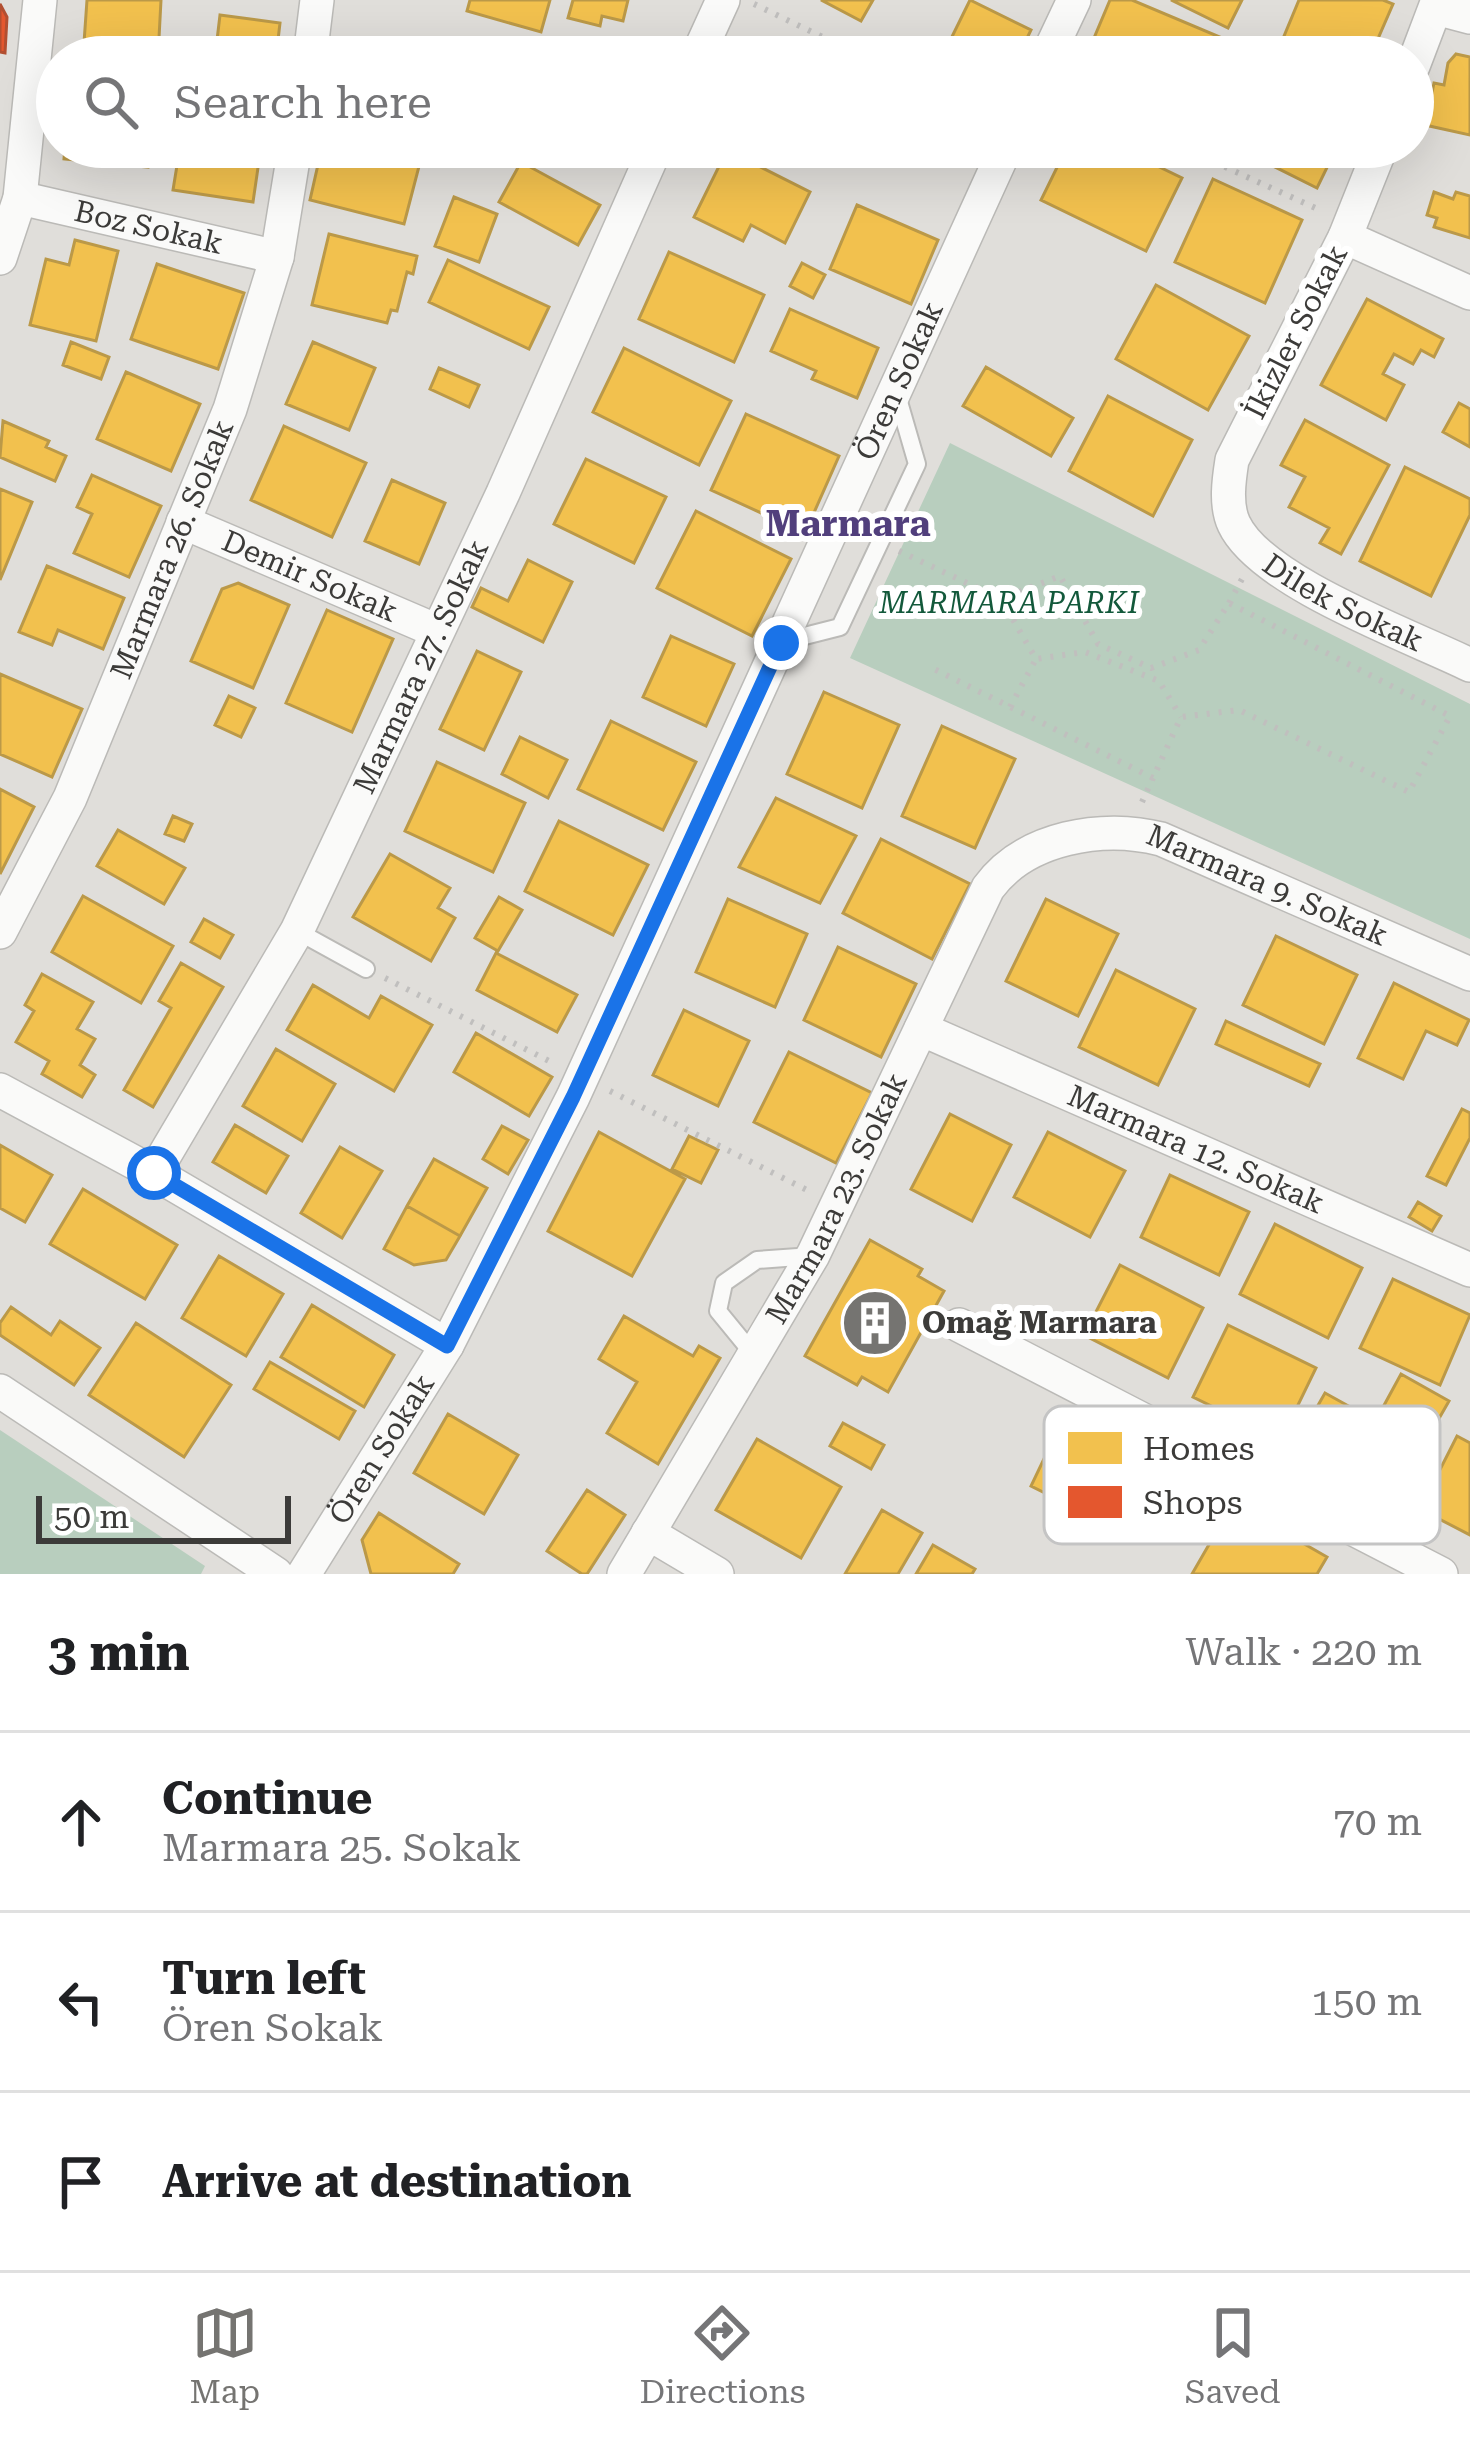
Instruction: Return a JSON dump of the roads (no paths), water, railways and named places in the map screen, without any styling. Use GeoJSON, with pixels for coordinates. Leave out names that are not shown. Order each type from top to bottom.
{"type":"FeatureCollection","features":[{"type":"Feature","properties":{"kind":"street"},"geometry":{"type":"LineString","coordinates":[[36,36],[40,0]]}},
{"type":"Feature","properties":{"kind":"street"},"geometry":{"type":"LineString","coordinates":[[313,36],[317,0]]}},
{"type":"Feature","properties":{"kind":"street"},"geometry":{"type":"LineString","coordinates":[[707,36],[723,0]]}},
{"type":"Feature","properties":{"kind":"street"},"geometry":{"type":"LineString","coordinates":[[1057,36],[1074,0]]}},
{"type":"Feature","properties":{"kind":"street"},"geometry":{"type":"LineString","coordinates":[[1425,36],[1437,4],[1470,16]]}},
{"type":"Feature","properties":{"kind":"street"},"geometry":{"type":"LineString","coordinates":[[0,258],[20,198],[36,40]]}},
{"type":"Feature","properties":{"kind":"street","name":"Marmara 26. Sokak"},"geometry":{"type":"LineString","coordinates":[[0,932],[70,798],[230,409],[278,257],[292,168]]}},
{"type":"Feature","properties":{"kind":"street","name":"Marmara 27. Sokak"},"geometry":{"type":"LineString","coordinates":[[154,1173],[297,931],[503,493],[647,168]]}},
{"type":"Feature","properties":{"kind":"street","name":"Ören Sokak"},"geometry":{"type":"LineString","coordinates":[[304,1574],[447,1346],[573,1097],[997,168]]}},
{"type":"Feature","properties":{"kind":"street","name":"İkizler Sokak"},"geometry":{"type":"LineString","coordinates":[[1232,521],[1228,481],[1232,460],[1348,230],[1373,168]]}},
{"type":"Feature","properties":{"kind":"street","name":"Boz Sokak"},"geometry":{"type":"LineString","coordinates":[[20,198],[278,257]]}},
{"type":"Feature","properties":{"kind":"street"},"geometry":{"type":"LineString","coordinates":[[1348,230],[1470,293]]}},
{"type":"Feature","properties":{"kind":"street","name":"Dilek Sokak"},"geometry":{"type":"LineString","coordinates":[[1232,521],[1245,541],[1287,577],[1470,665]]}},
{"type":"Feature","properties":{"kind":"street","name":"Demir Sokak"},"geometry":{"type":"LineString","coordinates":[[183,522],[437,631]]}},
{"type":"Feature","properties":{"kind":"street","name":"Marmara 9. Sokak"},"geometry":{"type":"LineString","coordinates":[[1058,842],[1116,833],[1161,839],[1470,974]]}},
{"type":"Feature","properties":{"kind":"street","name":"Marmara 23. Sokak"},"geometry":{"type":"LineString","coordinates":[[624,1574],[813,1256],[988,888],[999,872],[1025,852],[1058,842]]}},
{"type":"Feature","properties":{"kind":"street","name":"Marmara 12. Sokak"},"geometry":{"type":"LineString","coordinates":[[921,1029],[1470,1270]]}},
{"type":"Feature","properties":{"kind":"street"},"geometry":{"type":"LineString","coordinates":[[0,1090],[154,1173],[447,1346]]}},
{"type":"Feature","properties":{"kind":"street"},"geometry":{"type":"LineString","coordinates":[[959,1325],[1114,1406]]}},
{"type":"Feature","properties":{"kind":"street"},"geometry":{"type":"LineString","coordinates":[[0,1390],[276,1574]]}},
{"type":"Feature","properties":{"kind":"street"},"geometry":{"type":"LineString","coordinates":[[648,1534],[717,1574]]}},
{"type":"Feature","properties":{"kind":"street"},"geometry":{"type":"LineString","coordinates":[[1377,1544],[1441,1574]]}},
{"type":"Feature","properties":{"kind":"street"},"geometry":{"type":"LineString","coordinates":[[1362,1574],[1383,1547]]}},
{"type":"Feature","properties":{"kind":"lane"},"geometry":{"type":"LineString","coordinates":[[781,643],[840,627],[917,464],[896,394]]}},
{"type":"Feature","properties":{"kind":"lane"},"geometry":{"type":"LineString","coordinates":[[297,931],[366,969]]}},
{"type":"Feature","properties":{"kind":"lane"},"geometry":{"type":"LineString","coordinates":[[754,1355],[718,1312],[724,1283],[757,1260],[813,1256]]}},
{"type":"Feature","properties":{"kind":"place","name":"Omağ Marmara"},"geometry":{"type":"Point","coordinates":[875,1323]}},
{"type":"Feature","properties":{"kind":"district","name":"Marmara"},"geometry":{"type":"Point","coordinates":[848,523]}},
{"type":"Feature","properties":{"kind":"park label","name":"MARMARA PARKI"},"geometry":{"type":"Point","coordinates":[1009,603]}}]}
